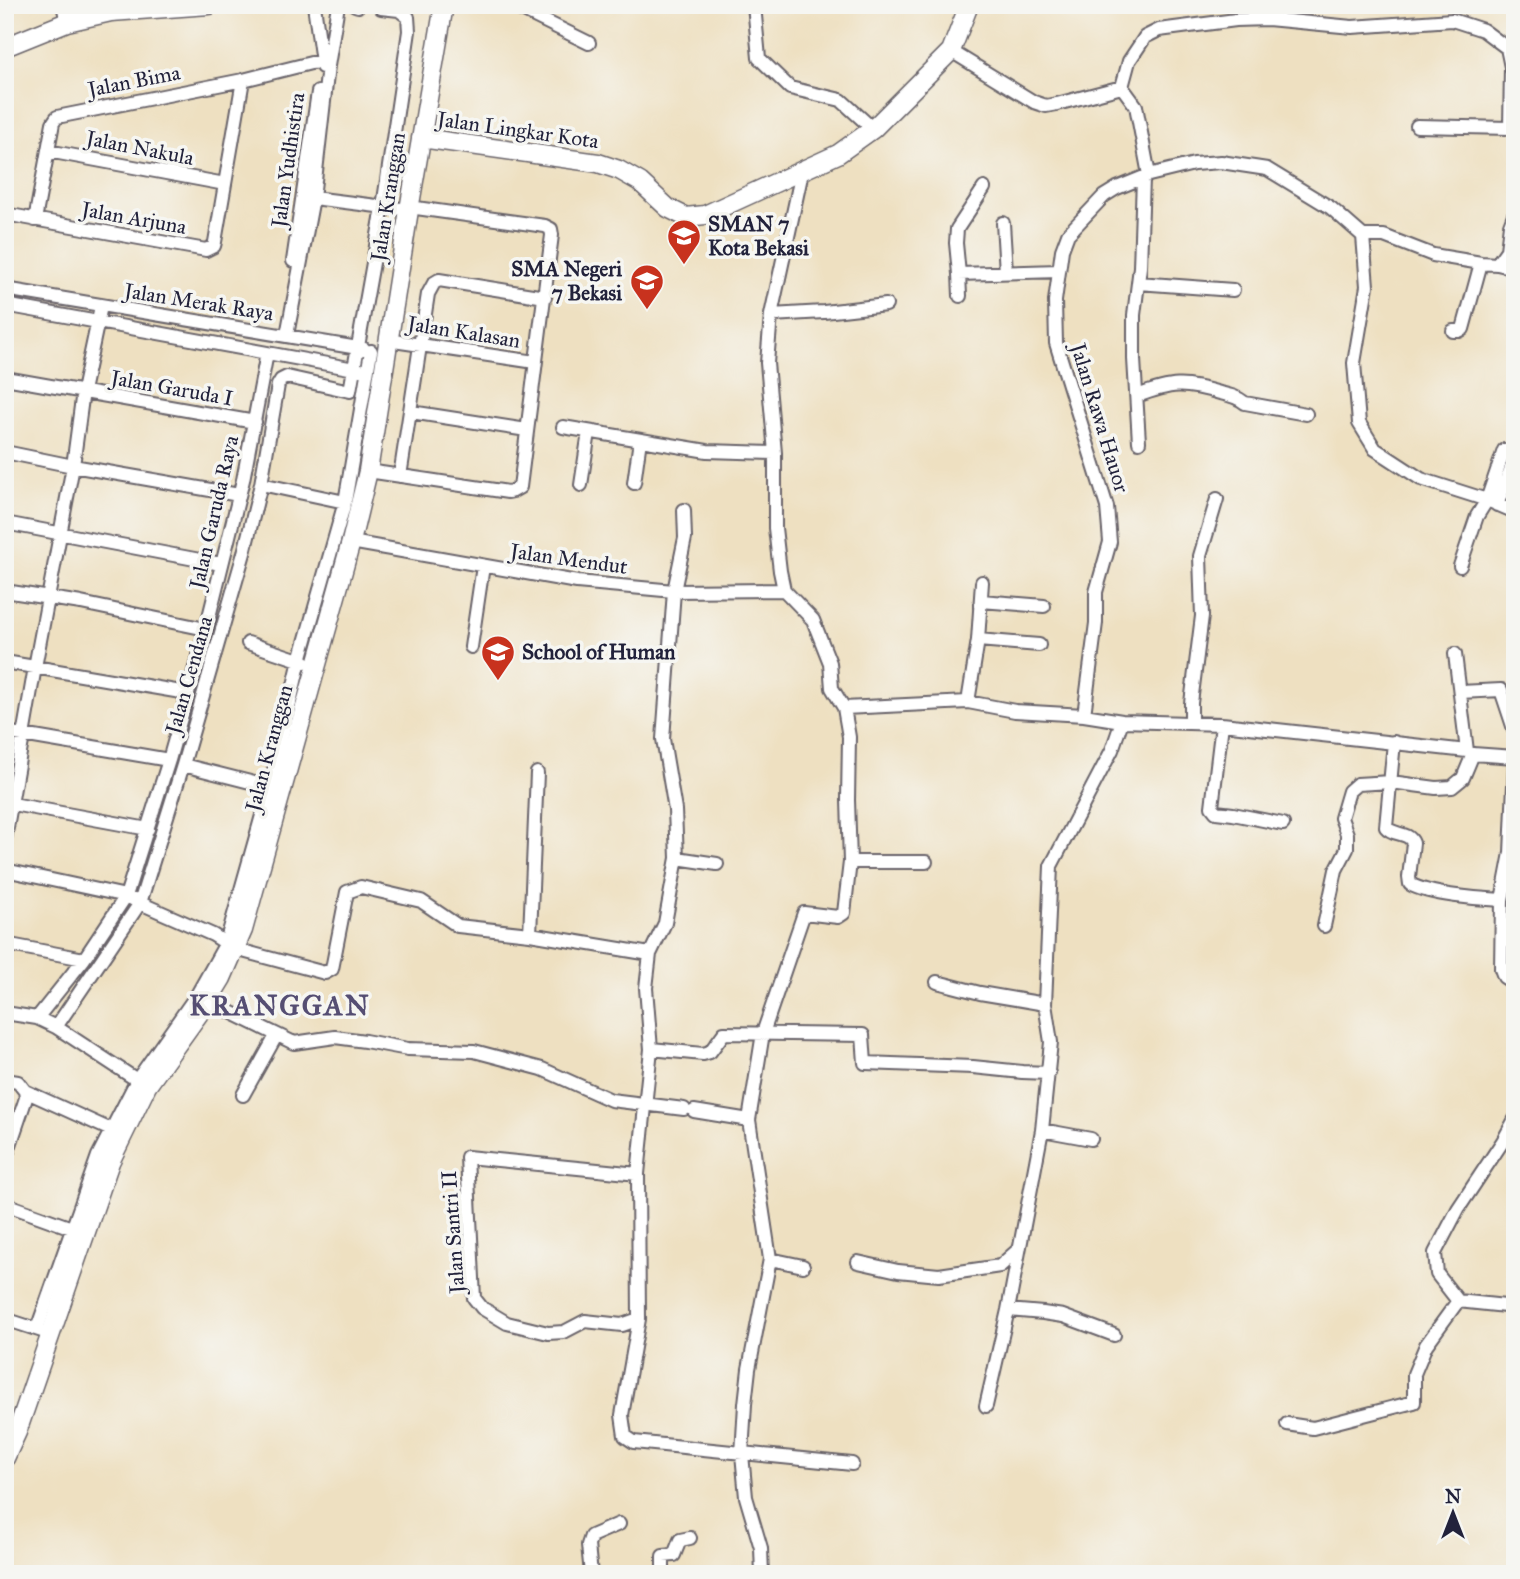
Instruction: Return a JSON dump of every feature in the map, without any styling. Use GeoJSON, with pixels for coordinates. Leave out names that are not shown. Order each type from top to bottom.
{"type":"FeatureCollection","features":[{"type":"Feature","properties":{"kind":"main road"},"geometry":{"type":"LineString","coordinates":[[5,47],[65,14],[209,5]]}},
{"type":"Feature","properties":{"kind":"main road","name":"Jalan Kranggan"},"geometry":{"type":"LineString","coordinates":[[5,1458],[17,1432],[44,1332],[79,1231],[142,1083],[208,1001],[222,978],[230,946],[243,930],[308,663],[351,542],[368,471],[376,373],[409,209],[444,5]]}},
{"type":"Feature","properties":{"kind":"main road","name":"Jalan Lingkar Kota"},"geometry":{"type":"LineString","coordinates":[[421,138],[598,163],[619,170],[640,182],[668,208],[686,217],[705,215],[838,154],[873,129],[951,51],[969,5]]}},
{"type":"Feature","properties":{"kind":"street","name":"Jalan Yudhistira"},"geometry":{"type":"LineString","coordinates":[[284,320],[322,62],[314,5]]}},
{"type":"Feature","properties":{"kind":"street"},"geometry":{"type":"LineString","coordinates":[[287,335],[313,198],[338,5]]}},
{"type":"Feature","properties":{"kind":"street"},"geometry":{"type":"LineString","coordinates":[[506,5],[522,10],[589,43]]}},
{"type":"Feature","properties":{"kind":"street"},"geometry":{"type":"LineString","coordinates":[[754,5],[759,58],[790,88],[841,100],[873,129]]}},
{"type":"Feature","properties":{"kind":"street"},"geometry":{"type":"LineString","coordinates":[[354,369],[383,207],[409,31],[408,17],[403,12],[381,8]]}},
{"type":"Feature","properties":{"kind":"street"},"geometry":{"type":"LineString","coordinates":[[1122,87],[1129,61],[1146,37],[1159,30],[1236,20],[1268,19],[1352,27],[1452,20],[1483,30],[1507,48],[1511,67],[1513,129],[1417,126]]}},
{"type":"Feature","properties":{"kind":"street"},"geometry":{"type":"LineString","coordinates":[[951,51],[1034,102],[1046,106],[1122,87]]}},
{"type":"Feature","properties":{"kind":"street","name":"Jalan Bima"},"geometry":{"type":"LineString","coordinates":[[35,220],[54,120],[63,115],[322,62]]}},
{"type":"Feature","properties":{"kind":"street","name":"Jalan Arjuna"},"geometry":{"type":"LineString","coordinates":[[5,214],[206,250],[214,246],[243,80]]}},
{"type":"Feature","properties":{"kind":"street"},"geometry":{"type":"LineString","coordinates":[[1122,87],[1136,106],[1146,177],[1134,315],[1139,442]]}},
{"type":"Feature","properties":{"kind":"street","name":"Jalan Nakula"},"geometry":{"type":"LineString","coordinates":[[48,151],[225,184]]}},
{"type":"Feature","properties":{"kind":"street","name":"Jalan Rawa Hauor"},"geometry":{"type":"LineString","coordinates":[[1084,715],[1096,623],[1096,592],[1110,542],[1107,507],[1056,343],[1055,301],[1062,250],[1068,234],[1104,196],[1117,188],[1194,164],[1221,162],[1267,169],[1331,208],[1363,236]]}},
{"type":"Feature","properties":{"kind":"street"},"geometry":{"type":"LineString","coordinates":[[762,1574],[761,1548],[747,1497],[742,1454],[749,1369],[770,1259],[749,1120],[763,1033],[804,913],[838,917],[844,913],[850,862],[849,737],[844,708],[832,688],[830,663],[813,620],[784,590],[775,528],[775,453],[767,363],[771,315],[802,172]]}},
{"type":"Feature","properties":{"kind":"street"},"geometry":{"type":"LineString","coordinates":[[960,296],[957,229],[984,188]]}},
{"type":"Feature","properties":{"kind":"street"},"geometry":{"type":"LineString","coordinates":[[313,198],[549,227],[552,235],[520,486],[508,492],[368,471]]}},
{"type":"Feature","properties":{"kind":"street"},"geometry":{"type":"LineString","coordinates":[[1497,264],[1507,250],[1510,225],[1515,212]]}},
{"type":"Feature","properties":{"kind":"street"},"geometry":{"type":"LineString","coordinates":[[1003,223],[1006,272]]}},
{"type":"Feature","properties":{"kind":"street"},"geometry":{"type":"LineString","coordinates":[[1515,268],[1433,255],[1384,236],[1363,236],[1367,286],[1354,363],[1359,422],[1376,449],[1420,479],[1515,512]]}},
{"type":"Feature","properties":{"kind":"street"},"geometry":{"type":"LineString","coordinates":[[1453,331],[1463,329],[1481,263]]}},
{"type":"Feature","properties":{"kind":"street"},"geometry":{"type":"LineString","coordinates":[[959,274],[1059,271]]}},
{"type":"Feature","properties":{"kind":"street"},"geometry":{"type":"LineString","coordinates":[[400,476],[428,294],[434,283],[439,280],[545,297]]}},
{"type":"Feature","properties":{"kind":"street"},"geometry":{"type":"LineString","coordinates":[[1138,284],[1234,289]]}},
{"type":"Feature","properties":{"kind":"street","name":"Jalan Merak Raya"},"geometry":{"type":"LineString","coordinates":[[5,289],[358,348],[381,348]]}},
{"type":"Feature","properties":{"kind":"street"},"geometry":{"type":"LineString","coordinates":[[771,315],[886,305]]}},
{"type":"Feature","properties":{"kind":"street","name":"Jalan Merak Raya"},"geometry":{"type":"LineString","coordinates":[[5,306],[376,373]]}},
{"type":"Feature","properties":{"kind":"street"},"geometry":{"type":"LineString","coordinates":[[5,839],[9,804],[73,466],[83,391],[101,306]]}},
{"type":"Feature","properties":{"kind":"street","name":"Jalan Kalasan"},"geometry":{"type":"LineString","coordinates":[[381,348],[420,345],[535,362]]}},
{"type":"Feature","properties":{"kind":"street","name":"Jalan Garuda Raya"},"geometry":{"type":"LineString","coordinates":[[37,1018],[84,959],[126,896],[169,760],[206,629],[239,495],[267,353]]}},
{"type":"Feature","properties":{"kind":"street","name":"Jalan Cendana"},"geometry":{"type":"LineString","coordinates":[[57,1027],[140,903],[244,553],[261,484],[279,382],[287,377],[350,391],[354,369]]}},
{"type":"Feature","properties":{"kind":"street"},"geometry":{"type":"LineString","coordinates":[[5,1204],[79,1231],[98,1156],[111,1129],[230,946],[270,787],[308,663],[376,373]]}},
{"type":"Feature","properties":{"kind":"street","name":"Jalan Garuda I"},"geometry":{"type":"LineString","coordinates":[[5,378],[255,422]]}},
{"type":"Feature","properties":{"kind":"street"},"geometry":{"type":"LineString","coordinates":[[1137,396],[1164,387],[1186,384],[1238,398],[1245,403],[1306,414]]}},
{"type":"Feature","properties":{"kind":"street"},"geometry":{"type":"LineString","coordinates":[[411,412],[527,430]]}},
{"type":"Feature","properties":{"kind":"street"},"geometry":{"type":"LineString","coordinates":[[564,428],[707,451],[775,453]]}},
{"type":"Feature","properties":{"kind":"street"},"geometry":{"type":"LineString","coordinates":[[580,485],[589,432]]}},
{"type":"Feature","properties":{"kind":"street"},"geometry":{"type":"LineString","coordinates":[[634,483],[640,440]]}},
{"type":"Feature","properties":{"kind":"street"},"geometry":{"type":"LineString","coordinates":[[1492,503],[1504,450]]}},
{"type":"Feature","properties":{"kind":"street"},"geometry":{"type":"LineString","coordinates":[[5,452],[239,495]]}},
{"type":"Feature","properties":{"kind":"street"},"geometry":{"type":"LineString","coordinates":[[1460,566],[1477,516],[1492,503],[1515,458]]}},
{"type":"Feature","properties":{"kind":"street"},"geometry":{"type":"LineString","coordinates":[[261,484],[345,502]]}},
{"type":"Feature","properties":{"kind":"street"},"geometry":{"type":"LineString","coordinates":[[1191,723],[1202,616],[1200,556],[1217,499]]}},
{"type":"Feature","properties":{"kind":"street"},"geometry":{"type":"LineString","coordinates":[[684,510],[685,538],[674,591],[663,739],[675,810],[677,858],[665,923],[650,954],[646,988],[651,1049],[638,1174],[639,1319],[622,1415],[625,1436],[634,1442],[852,1464]]}},
{"type":"Feature","properties":{"kind":"street"},"geometry":{"type":"LineString","coordinates":[[5,523],[221,564]]}},
{"type":"Feature","properties":{"kind":"street","name":"Jalan Mendut"},"geometry":{"type":"LineString","coordinates":[[351,542],[577,582],[674,591],[784,590]]}},
{"type":"Feature","properties":{"kind":"street"},"geometry":{"type":"LineString","coordinates":[[471,647],[483,566]]}},
{"type":"Feature","properties":{"kind":"street"},"geometry":{"type":"LineString","coordinates":[[968,702],[978,640],[982,582]]}},
{"type":"Feature","properties":{"kind":"street"},"geometry":{"type":"LineString","coordinates":[[5,591],[81,603],[206,629]]}},
{"type":"Feature","properties":{"kind":"street"},"geometry":{"type":"LineString","coordinates":[[981,601],[1044,606]]}},
{"type":"Feature","properties":{"kind":"street"},"geometry":{"type":"LineString","coordinates":[[978,640],[1040,645]]}},
{"type":"Feature","properties":{"kind":"street"},"geometry":{"type":"LineString","coordinates":[[248,643],[308,663]]}},
{"type":"Feature","properties":{"kind":"street"},"geometry":{"type":"LineString","coordinates":[[1324,926],[1336,870],[1347,849],[1347,834],[1341,818],[1349,791],[1357,784],[1391,782],[1436,788],[1452,787],[1462,778],[1470,752],[1455,654]]}},
{"type":"Feature","properties":{"kind":"street"},"geometry":{"type":"LineString","coordinates":[[5,662],[187,693]]}},
{"type":"Feature","properties":{"kind":"street"},"geometry":{"type":"LineString","coordinates":[[1460,692],[1501,690],[1515,732]]}},
{"type":"Feature","properties":{"kind":"street"},"geometry":{"type":"LineString","coordinates":[[844,708],[968,702],[1015,711],[1084,715],[1122,721],[1222,724],[1394,742],[1515,759],[1511,853],[1502,900],[1501,969],[1504,977],[1515,984]]}},
{"type":"Feature","properties":{"kind":"street"},"geometry":{"type":"LineString","coordinates":[[986,1406],[1008,1310],[1042,1130],[1049,1073],[1051,1042],[1045,1004],[1051,866],[1112,750],[1122,721]]}},
{"type":"Feature","properties":{"kind":"street"},"geometry":{"type":"LineString","coordinates":[[1222,724],[1213,810],[1283,824]]}},
{"type":"Feature","properties":{"kind":"street"},"geometry":{"type":"LineString","coordinates":[[5,732],[169,760]]}},
{"type":"Feature","properties":{"kind":"street"},"geometry":{"type":"LineString","coordinates":[[1394,742],[1386,827],[1409,837],[1413,843],[1410,884],[1462,897],[1502,900]]}},
{"type":"Feature","properties":{"kind":"street"},"geometry":{"type":"LineString","coordinates":[[183,765],[270,787]]}},
{"type":"Feature","properties":{"kind":"street"},"geometry":{"type":"LineString","coordinates":[[530,934],[537,773]]}},
{"type":"Feature","properties":{"kind":"street"},"geometry":{"type":"LineString","coordinates":[[9,804],[148,829]]}},
{"type":"Feature","properties":{"kind":"street"},"geometry":{"type":"LineString","coordinates":[[677,858],[717,864]]}},
{"type":"Feature","properties":{"kind":"street"},"geometry":{"type":"LineString","coordinates":[[850,862],[926,862]]}},
{"type":"Feature","properties":{"kind":"street"},"geometry":{"type":"LineString","coordinates":[[5,870],[126,896],[196,926],[230,946],[325,973],[332,969],[348,892],[361,887],[421,901],[458,926],[530,934],[650,954]]}},
{"type":"Feature","properties":{"kind":"street"},"geometry":{"type":"LineString","coordinates":[[5,944],[84,959]]}},
{"type":"Feature","properties":{"kind":"street"},"geometry":{"type":"LineString","coordinates":[[937,982],[1045,1004]]}},
{"type":"Feature","properties":{"kind":"street"},"geometry":{"type":"LineString","coordinates":[[208,1001],[294,1043],[335,1037],[408,1049],[474,1051],[542,1069],[611,1100],[749,1120]]}},
{"type":"Feature","properties":{"kind":"street"},"geometry":{"type":"LineString","coordinates":[[5,1013],[37,1018],[57,1027],[142,1083]]}},
{"type":"Feature","properties":{"kind":"street"},"geometry":{"type":"LineString","coordinates":[[651,1049],[703,1054],[710,1052],[724,1033],[863,1035],[864,1063],[1049,1073]]}},
{"type":"Feature","properties":{"kind":"street"},"geometry":{"type":"LineString","coordinates":[[243,1095],[276,1036]]}},
{"type":"Feature","properties":{"kind":"street"},"geometry":{"type":"LineString","coordinates":[[5,1080],[18,1082],[25,1091],[111,1129]]}},
{"type":"Feature","properties":{"kind":"street"},"geometry":{"type":"LineString","coordinates":[[6,1158],[26,1098],[25,1091]]}},
{"type":"Feature","properties":{"kind":"street"},"geometry":{"type":"LineString","coordinates":[[1515,1119],[1458,1209],[1435,1253],[1437,1274],[1458,1301],[1515,1307]]}},
{"type":"Feature","properties":{"kind":"street"},"geometry":{"type":"LineString","coordinates":[[1042,1130],[1091,1139]]}},
{"type":"Feature","properties":{"kind":"street","name":"Jalan Santri II"},"geometry":{"type":"LineString","coordinates":[[638,1174],[467,1157],[474,1298],[482,1308],[507,1323],[548,1333],[564,1332],[585,1321],[622,1325],[639,1319]]}},
{"type":"Feature","properties":{"kind":"street"},"geometry":{"type":"LineString","coordinates":[[858,1262],[898,1271],[939,1275],[1000,1266],[1018,1249]]}},
{"type":"Feature","properties":{"kind":"street"},"geometry":{"type":"LineString","coordinates":[[770,1259],[803,1266]]}},
{"type":"Feature","properties":{"kind":"street"},"geometry":{"type":"LineString","coordinates":[[1287,1424],[1313,1428],[1413,1402],[1413,1374],[1426,1345],[1458,1301]]}},
{"type":"Feature","properties":{"kind":"street"},"geometry":{"type":"LineString","coordinates":[[1008,1310],[1063,1316],[1114,1335]]}},
{"type":"Feature","properties":{"kind":"street"},"geometry":{"type":"LineString","coordinates":[[5,1319],[44,1332]]}},
{"type":"Feature","properties":{"kind":"street"},"geometry":{"type":"LineString","coordinates":[[591,1574],[588,1545],[591,1536],[619,1524]]}},
{"type":"Feature","properties":{"kind":"street"},"geometry":{"type":"LineString","coordinates":[[663,1574],[663,1556],[674,1555],[680,1540],[690,1538]]}},
{"type":"Feature","properties":{"kind":"place","name":"SMAN 7 Kota Bekasi"},"geometry":{"type":"Point","coordinates":[684,266]}},
{"type":"Feature","properties":{"kind":"place","name":"SMA Negeri 7 Bekasi"},"geometry":{"type":"Point","coordinates":[647,311]}},
{"type":"Feature","properties":{"kind":"place","name":"School of Human"},"geometry":{"type":"Point","coordinates":[498,682]}},
{"type":"Feature","properties":{"kind":"district","name":"KRANGGAN"},"geometry":{"type":"Point","coordinates":[280,1005]}}]}
